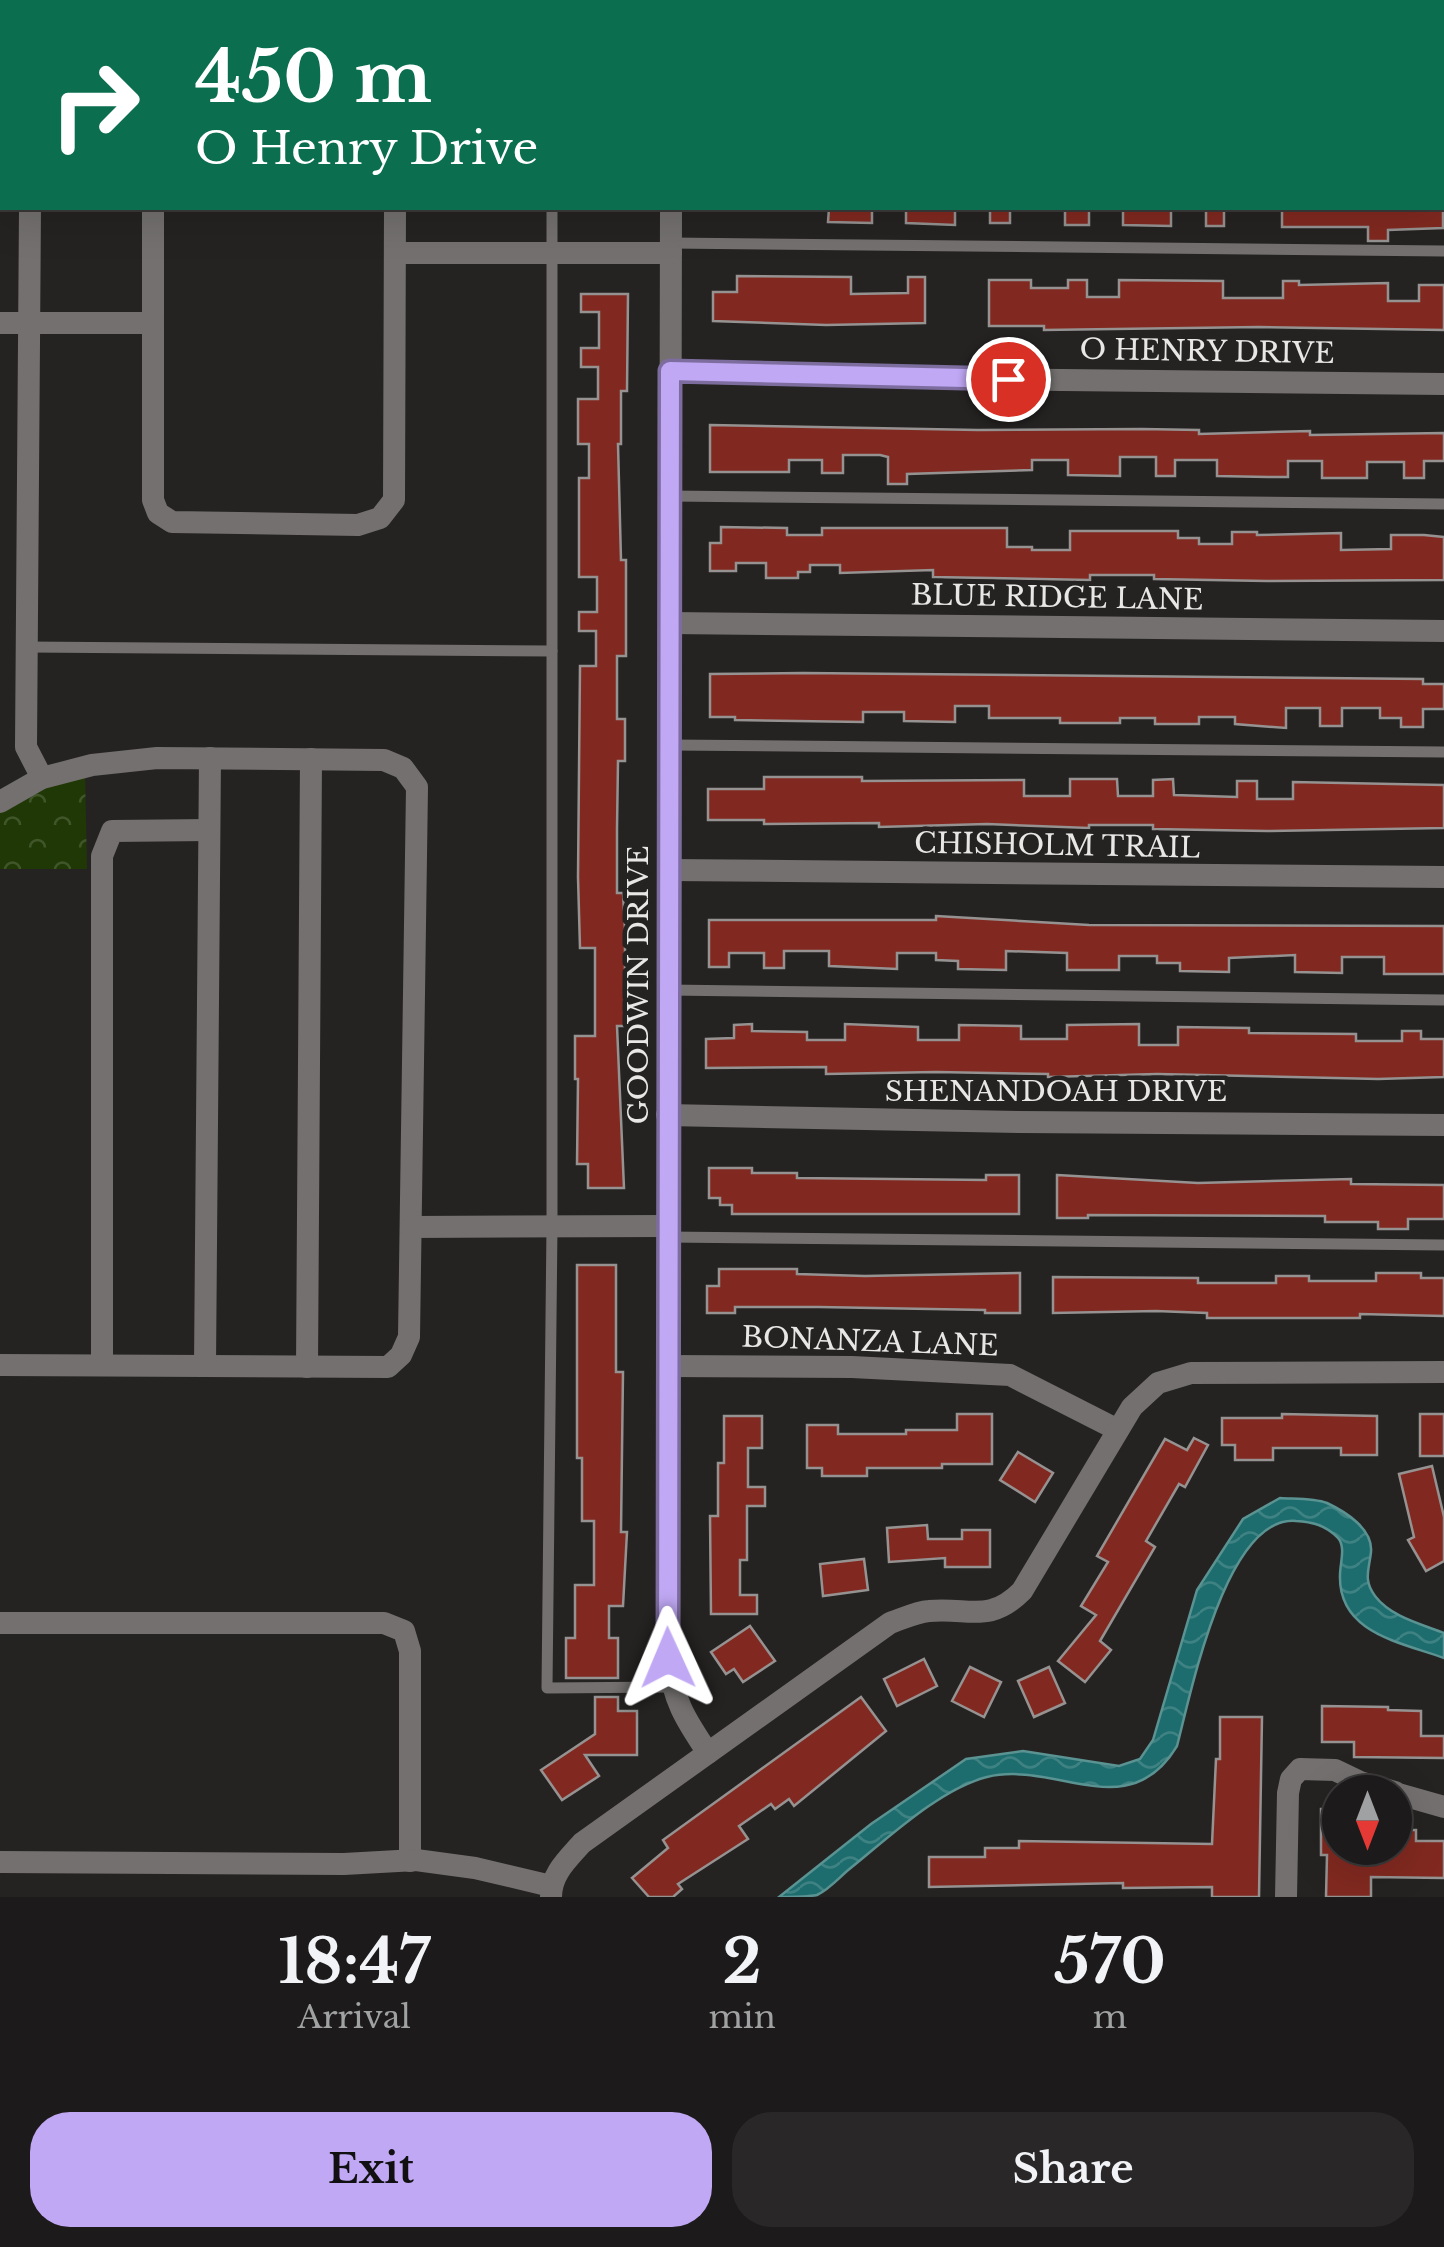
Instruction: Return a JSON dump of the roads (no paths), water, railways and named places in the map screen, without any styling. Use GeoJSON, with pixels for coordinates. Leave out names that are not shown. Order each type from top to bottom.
{"type":"FeatureCollection","features":[{"type":"Feature","properties":{"kind":"street"},"geometry":{"type":"LineString","coordinates":[[30,210],[26,747],[42,778]]}},
{"type":"Feature","properties":{"kind":"street"},"geometry":{"type":"LineString","coordinates":[[153,210],[153,500],[158,513],[172,522],[358,525],[380,518],[394,500],[395,210]]}},
{"type":"Feature","properties":{"kind":"street","name":"GOODWIN DRIVE"},"geometry":{"type":"LineString","coordinates":[[671,210],[666,1546],[672,1688],[680,1712],[708,1753]]}},
{"type":"Feature","properties":{"kind":"street"},"geometry":{"type":"LineString","coordinates":[[395,253],[671,248]]}},
{"type":"Feature","properties":{"kind":"street"},"geometry":{"type":"LineString","coordinates":[[0,323],[153,323]]}},
{"type":"Feature","properties":{"kind":"street","name":"O HENRY DRIVE"},"geometry":{"type":"LineString","coordinates":[[670,371],[1444,384]]}},
{"type":"Feature","properties":{"kind":"street","name":"BLUE RIDGE LANE"},"geometry":{"type":"LineString","coordinates":[[670,624],[1444,631]]}},
{"type":"Feature","properties":{"kind":"street"},"geometry":{"type":"LineString","coordinates":[[0,802],[42,778],[92,764],[157,758],[384,760],[403,768],[416,787],[410,1337],[402,1355],[388,1367],[0,1365]]}},
{"type":"Feature","properties":{"kind":"street"},"geometry":{"type":"LineString","coordinates":[[205,1366],[210,758]]}},
{"type":"Feature","properties":{"kind":"street"},"geometry":{"type":"LineString","coordinates":[[307,1366],[311,758]]}},
{"type":"Feature","properties":{"kind":"street"},"geometry":{"type":"LineString","coordinates":[[102,1365],[102,856],[112,831],[210,830]]}},
{"type":"Feature","properties":{"kind":"street","name":"CHISHOLM TRAIL"},"geometry":{"type":"LineString","coordinates":[[669,870],[1444,877]]}},
{"type":"Feature","properties":{"kind":"street","name":"SHENANDOAH DRIVE"},"geometry":{"type":"LineString","coordinates":[[668,1115],[1444,1125]]}},
{"type":"Feature","properties":{"kind":"street"},"geometry":{"type":"LineString","coordinates":[[411,1227],[552,1226],[667,1232]]}},
{"type":"Feature","properties":{"kind":"street","name":"BONANZA LANE"},"geometry":{"type":"LineString","coordinates":[[668,1366],[872,1368],[1010,1376],[1118,1430]]}},
{"type":"Feature","properties":{"kind":"street"},"geometry":{"type":"LineString","coordinates":[[0,1862],[410,1861],[475,1868],[551,1891],[557,1872],[582,1843],[890,1623],[926,1611],[981,1612],[1006,1608],[1022,1592],[1132,1407],[1158,1383],[1191,1373],[1444,1372]]}},
{"type":"Feature","properties":{"kind":"street"},"geometry":{"type":"LineString","coordinates":[[0,1623],[384,1623],[404,1631],[410,1652],[410,1861]]}},
{"type":"Feature","properties":{"kind":"street"},"geometry":{"type":"LineString","coordinates":[[1286,1897],[1291,1779],[1300,1769],[1335,1770],[1345,1775]]}},
{"type":"Feature","properties":{"kind":"street"},"geometry":{"type":"LineString","coordinates":[[1412,1797],[1444,1807]]}},
{"type":"Feature","properties":{"kind":"lane"},"geometry":{"type":"LineString","coordinates":[[552,210],[552,1226],[547,1688],[672,1688]]}},
{"type":"Feature","properties":{"kind":"lane"},"geometry":{"type":"LineString","coordinates":[[671,248],[1444,251]]}},
{"type":"Feature","properties":{"kind":"lane"},"geometry":{"type":"LineString","coordinates":[[670,496],[1444,504]]}},
{"type":"Feature","properties":{"kind":"lane"},"geometry":{"type":"LineString","coordinates":[[27,647],[552,650]]}},
{"type":"Feature","properties":{"kind":"lane"},"geometry":{"type":"LineString","coordinates":[[670,745],[1444,752]]}},
{"type":"Feature","properties":{"kind":"lane"},"geometry":{"type":"LineString","coordinates":[[668,990],[1444,1000]]}},
{"type":"Feature","properties":{"kind":"lane"},"geometry":{"type":"LineString","coordinates":[[667,1232],[1444,1246]]}},
{"type":"Feature","properties":{"kind":"water"},"geometry":{"type":"Polygon","coordinates":[[[1280,1498],[1327,1503],[1357,1522],[1370,1544],[1371,1590],[1398,1615],[1444,1633],[1444,1658],[1391,1640],[1360,1623],[1342,1595],[1342,1546],[1333,1534],[1302,1521],[1271,1527],[1250,1546],[1231,1576],[1202,1650],[1177,1746],[1158,1770],[1136,1783],[1114,1787],[1013,1774],[969,1783],[932,1804],[821,1893],[779,1897],[871,1824],[966,1759],[1023,1751],[1119,1766],[1140,1759],[1153,1740],[1197,1590],[1243,1519],[1280,1498]]]}}]}
